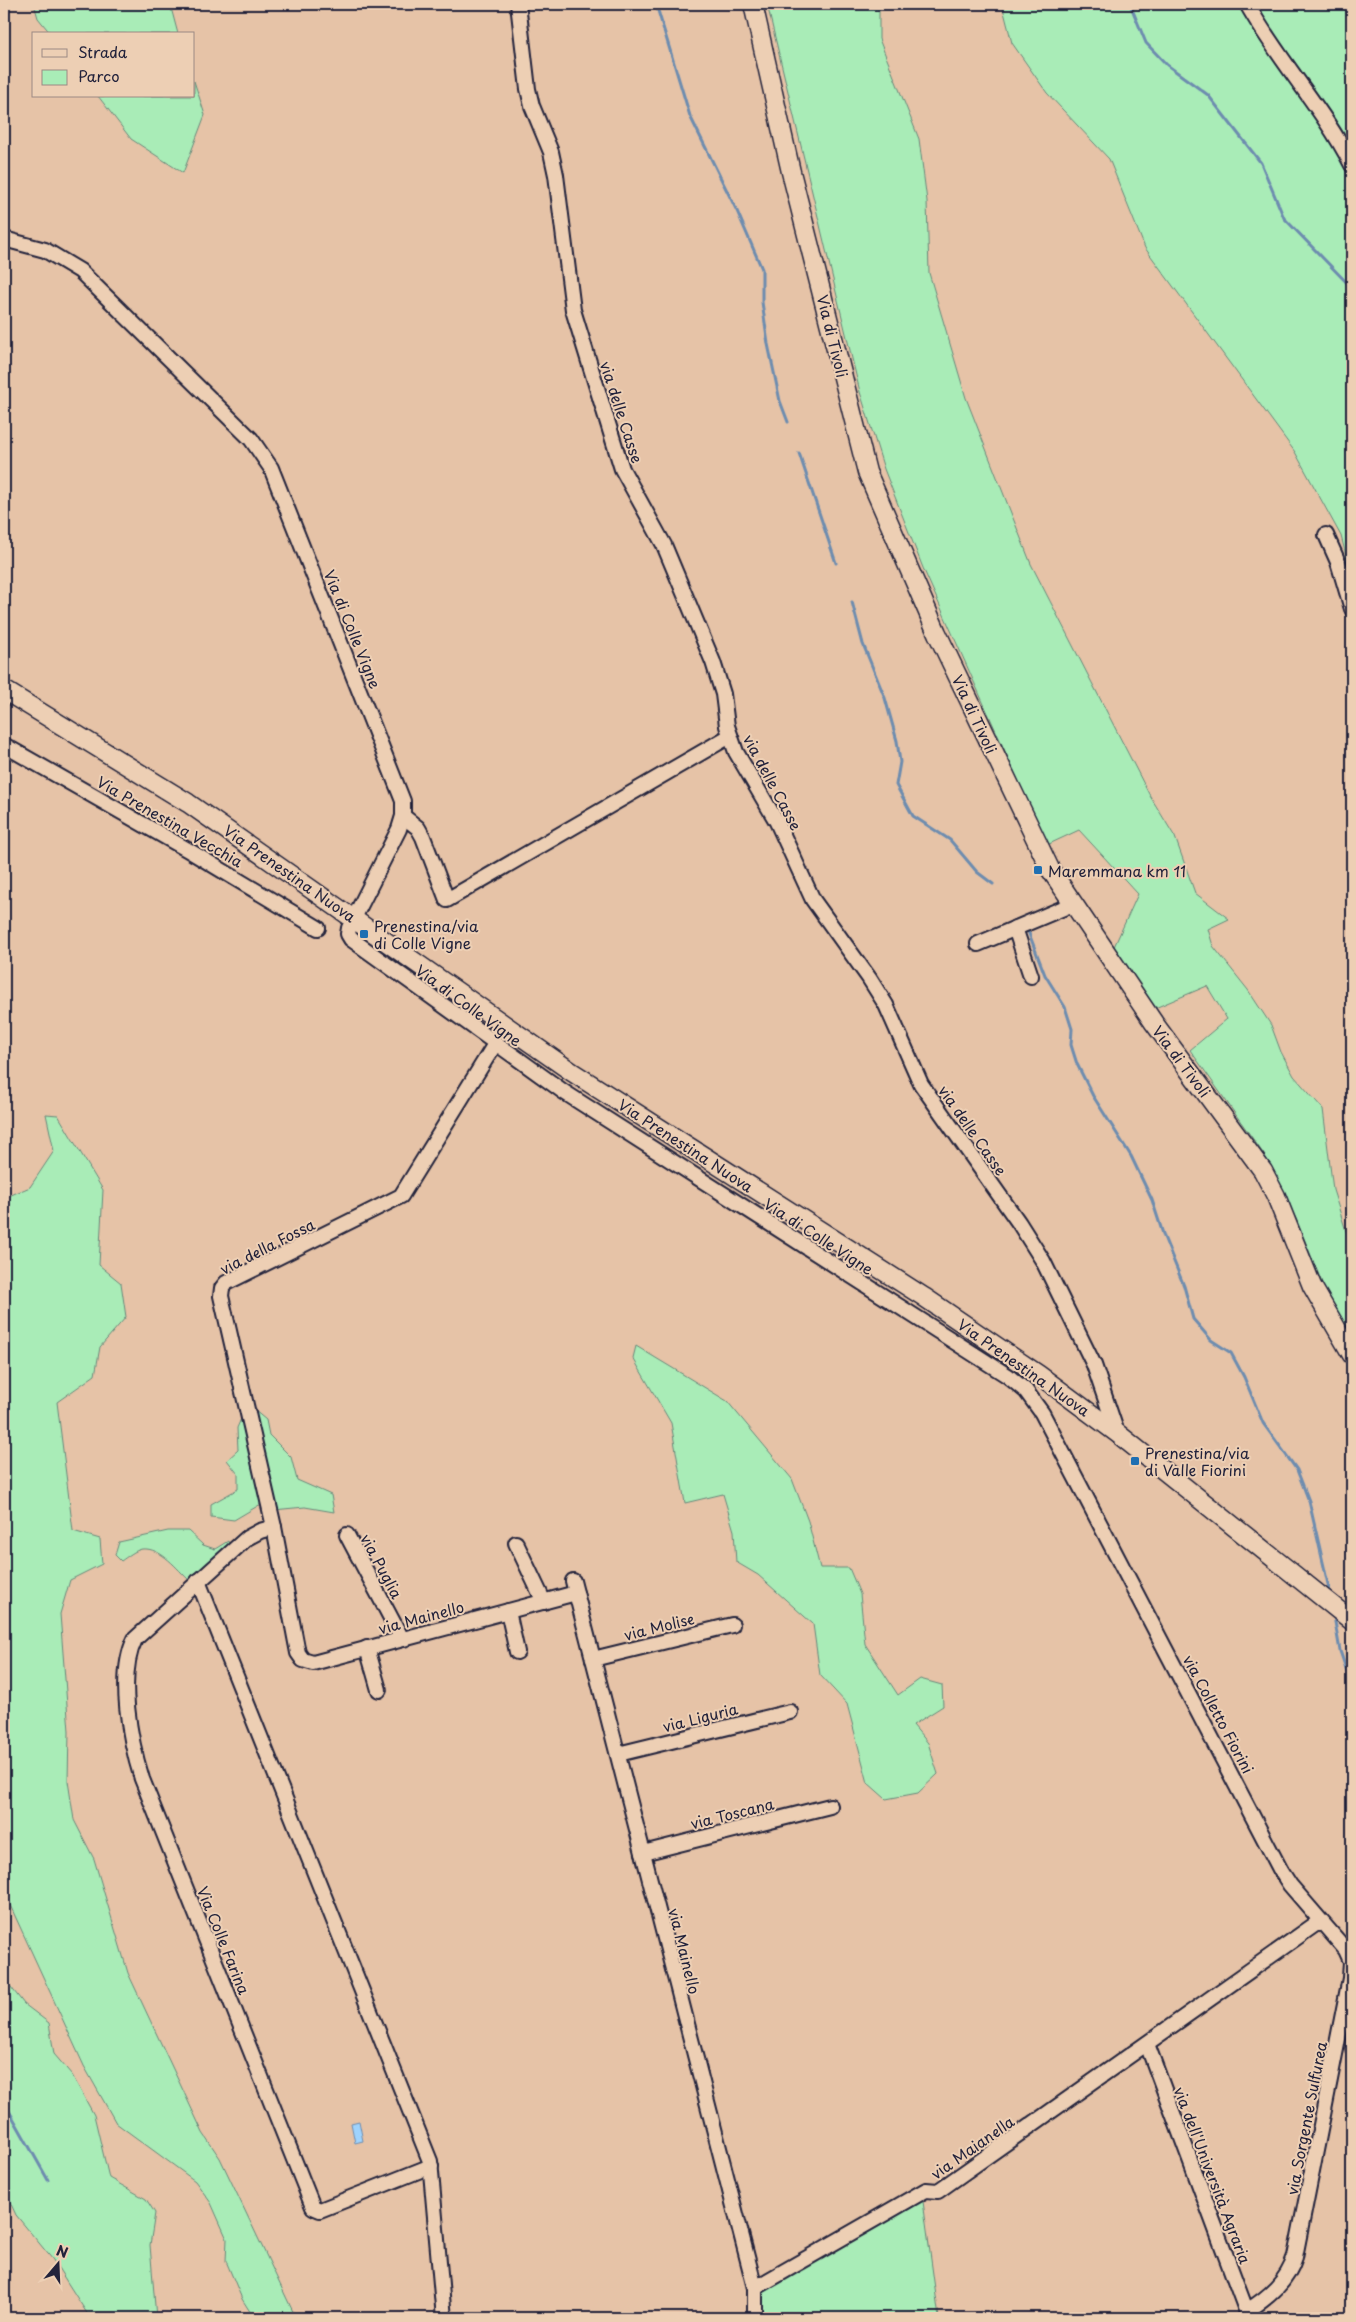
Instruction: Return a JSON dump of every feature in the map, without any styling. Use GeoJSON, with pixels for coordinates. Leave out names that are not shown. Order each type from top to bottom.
{"type":"FeatureCollection","features":[{"type":"Feature","properties":{"kind":"main road","name":"Via di Tivoli"},"geometry":{"type":"LineString","coordinates":[[753,4],[791,172],[867,472],[937,633],[1034,841],[1073,904],[1154,1023],[1263,1171],[1276,1196],[1312,1286],[1352,1354]]}},
{"type":"Feature","properties":{"kind":"main road","name":"Via Prenestina Nuova"},"geometry":{"type":"LineString","coordinates":[[4,690],[182,799],[572,1072],[933,1303],[1039,1375],[1117,1433],[1352,1621]]}},
{"type":"Feature","properties":{"kind":"street","name":"via delle Casse"},"geometry":{"type":"LineString","coordinates":[[518,4],[528,89],[534,110],[551,152],[556,175],[573,310],[622,469],[664,545],[713,662],[721,686],[730,736],[743,765],[778,822],[813,900],[886,1005],[921,1084],[1019,1223],[1042,1261],[1091,1357],[1117,1433]]}},
{"type":"Feature","properties":{"kind":"street"},"geometry":{"type":"LineString","coordinates":[[1247,4],[1274,47],[1332,129],[1352,165]]}},
{"type":"Feature","properties":{"kind":"street","name":"Via di Colle Vigne"},"geometry":{"type":"LineString","coordinates":[[4,238],[45,250],[80,271],[238,426],[265,457],[401,793],[403,816],[399,829],[348,931],[351,940],[572,1098],[1014,1381],[1032,1397],[1042,1413],[1097,1518]]}},
{"type":"Feature","properties":{"kind":"street"},"geometry":{"type":"LineString","coordinates":[[1326,536],[1341,570],[1352,609]]}},
{"type":"Feature","properties":{"kind":"street"},"geometry":{"type":"LineString","coordinates":[[403,816],[418,828],[423,837],[447,900],[730,736]]}},
{"type":"Feature","properties":{"kind":"street","name":"Via Prenestina Vecchia"},"geometry":{"type":"LineString","coordinates":[[4,745],[188,850],[318,928]]}},
{"type":"Feature","properties":{"kind":"street"},"geometry":{"type":"LineString","coordinates":[[978,944],[1073,904]]}},
{"type":"Feature","properties":{"kind":"street"},"geometry":{"type":"LineString","coordinates":[[1015,928],[1031,976]]}},
{"type":"Feature","properties":{"kind":"street","name":"via della Fossa"},"geometry":{"type":"LineString","coordinates":[[303,1660],[298,1653],[274,1527],[222,1288],[226,1282],[401,1196],[495,1044]]}},
{"type":"Feature","properties":{"kind":"street","name":"via Colletto Fiorini"},"geometry":{"type":"LineString","coordinates":[[1097,1518],[1281,1871],[1320,1921]]}},
{"type":"Feature","properties":{"kind":"street","name":"Via Colle Farina"},"geometry":{"type":"LineString","coordinates":[[274,1527],[250,1536],[141,1632],[128,1654],[126,1679],[134,1748],[142,1779],[312,2205],[318,2210],[431,2166]]}},
{"type":"Feature","properties":{"kind":"street","name":"via Puglia"},"geometry":{"type":"LineString","coordinates":[[347,1535],[402,1639]]}},
{"type":"Feature","properties":{"kind":"street"},"geometry":{"type":"LineString","coordinates":[[516,1543],[544,1602]]}},
{"type":"Feature","properties":{"kind":"street"},"geometry":{"type":"LineString","coordinates":[[198,1581],[431,2166],[444,2318]]}},
{"type":"Feature","properties":{"kind":"street","name":"via Mainello"},"geometry":{"type":"LineString","coordinates":[[303,1660],[313,1663],[544,1602],[575,1587],[756,2288],[755,2318]]}},
{"type":"Feature","properties":{"kind":"street"},"geometry":{"type":"LineString","coordinates":[[508,1611],[517,1652]]}},
{"type":"Feature","properties":{"kind":"street","name":"via Molise"},"geometry":{"type":"LineString","coordinates":[[593,1658],[732,1625]]}},
{"type":"Feature","properties":{"kind":"street"},"geometry":{"type":"LineString","coordinates":[[367,1648],[378,1690]]}},
{"type":"Feature","properties":{"kind":"street","name":"via Liguria"},"geometry":{"type":"LineString","coordinates":[[618,1754],[790,1712]]}},
{"type":"Feature","properties":{"kind":"street","name":"via Toscana"},"geometry":{"type":"LineString","coordinates":[[643,1852],[830,1806]]}},
{"type":"Feature","properties":{"kind":"street","name":"via Maianella"},"geometry":{"type":"LineString","coordinates":[[756,2288],[926,2190],[938,2191],[1320,1921]]}},
{"type":"Feature","properties":{"kind":"street","name":"via Sorgente Sulfurea"},"geometry":{"type":"LineString","coordinates":[[1248,2314],[1284,2281],[1296,2257],[1350,1978],[1351,1965],[1348,1952],[1320,1921]]}},
{"type":"Feature","properties":{"kind":"street","name":"via dell'Università Agraria"},"geometry":{"type":"LineString","coordinates":[[1146,2044],[1248,2314]]}},
{"type":"Feature","properties":{"kind":"green space"},"geometry":{"type":"Polygon","coordinates":[[[34,4],[170,4],[177,32],[49,32],[38,18],[34,4]]]}},
{"type":"Feature","properties":{"kind":"green space"},"geometry":{"type":"Polygon","coordinates":[[[767,4],[879,4],[879,39],[919,139],[927,201],[929,273],[966,398],[1031,564],[1150,796],[1175,837],[1195,893],[1229,919],[1208,929],[1213,946],[1248,990],[1271,1025],[1281,1052],[1294,1076],[1323,1109],[1333,1190],[1352,1250],[1352,1340],[1331,1305],[1297,1221],[1265,1156],[1190,1050],[1227,1019],[1207,986],[1155,1008],[1113,949],[1138,894],[1079,830],[1047,845],[923,568],[884,469],[860,392],[767,4]]]}},
{"type":"Feature","properties":{"kind":"green space"},"geometry":{"type":"Polygon","coordinates":[[[1002,4],[1352,4],[1352,579],[1341,536],[1295,452],[1145,248],[1109,159],[1047,93],[1012,43],[1002,4]]]}},
{"type":"Feature","properties":{"kind":"green space"},"geometry":{"type":"Polygon","coordinates":[[[195,84],[205,115],[183,173],[131,139],[100,98],[195,98],[195,84]]]}},
{"type":"Feature","properties":{"kind":"green space"},"geometry":{"type":"Polygon","coordinates":[[[46,1114],[58,1115],[103,1190],[99,1265],[121,1283],[126,1317],[100,1347],[95,1375],[57,1402],[73,1531],[100,1539],[102,1564],[70,1580],[60,1614],[69,1731],[68,1781],[74,1820],[94,1859],[128,1973],[203,2133],[220,2158],[296,2318],[254,2318],[242,2299],[226,2261],[227,2239],[211,2203],[195,2181],[116,2123],[84,2066],[4,1892],[4,1198],[30,1187],[54,1151],[46,1114]]]}},
{"type":"Feature","properties":{"kind":"green space"},"geometry":{"type":"Polygon","coordinates":[[[636,1346],[727,1401],[792,1479],[808,1521],[820,1568],[849,1568],[860,1594],[865,1644],[898,1695],[920,1679],[942,1685],[943,1706],[913,1725],[928,1743],[938,1774],[918,1793],[886,1799],[868,1783],[847,1704],[820,1675],[813,1624],[758,1575],[736,1562],[734,1531],[723,1494],[685,1503],[671,1423],[633,1358],[636,1346]]]}},
{"type":"Feature","properties":{"kind":"green space"},"geometry":{"type":"Polygon","coordinates":[[[254,1410],[266,1420],[269,1435],[291,1457],[297,1480],[331,1495],[334,1512],[305,1507],[273,1510],[254,1410]]]}},
{"type":"Feature","properties":{"kind":"green space"},"geometry":{"type":"Polygon","coordinates":[[[243,1414],[261,1504],[234,1520],[211,1517],[211,1504],[238,1489],[238,1474],[227,1460],[238,1450],[237,1428],[243,1414]]]}},
{"type":"Feature","properties":{"kind":"green space"},"geometry":{"type":"Polygon","coordinates":[[[168,1531],[188,1531],[203,1545],[215,1549],[228,1541],[230,1548],[190,1581],[156,1551],[142,1549],[121,1561],[115,1555],[119,1542],[168,1531]]]}},
{"type":"Feature","properties":{"kind":"green space"},"geometry":{"type":"Polygon","coordinates":[[[4,1978],[24,2004],[49,2023],[54,2054],[72,2075],[94,2115],[109,2178],[146,2199],[155,2213],[150,2245],[156,2318],[90,2318],[53,2260],[16,2215],[4,2189],[4,1978]]]}},
{"type":"Feature","properties":{"kind":"green space"},"geometry":{"type":"Polygon","coordinates":[[[922,2194],[939,2318],[762,2318],[764,2290],[922,2194]]]}},
{"type":"Feature","properties":{"kind":"water"},"geometry":{"type":"Polygon","coordinates":[[[359,2121],[363,2141],[355,2143],[351,2123],[359,2121]]]}},
{"type":"Feature","properties":{"kind":"waterway"},"geometry":{"type":"LineString","coordinates":[[656,4],[690,116],[737,211],[762,269],[762,302],[768,344],[780,401],[788,422]]}},
{"type":"Feature","properties":{"kind":"waterway"},"geometry":{"type":"LineString","coordinates":[[1130,4],[1146,43],[1167,65],[1208,95],[1261,163],[1284,218],[1352,288]]}},
{"type":"Feature","properties":{"kind":"waterway"},"geometry":{"type":"LineString","coordinates":[[799,453],[836,563]]}},
{"type":"Feature","properties":{"kind":"waterway"},"geometry":{"type":"LineString","coordinates":[[852,602],[863,644],[885,698],[897,741],[900,762],[896,785],[913,816],[950,840],[977,872],[993,884]]}},
{"type":"Feature","properties":{"kind":"waterway"},"geometry":{"type":"LineString","coordinates":[[1028,931],[1045,975],[1065,1007],[1072,1029],[1071,1045],[1077,1064],[1093,1096],[1131,1156],[1152,1200],[1164,1237],[1184,1286],[1193,1319],[1211,1340],[1231,1353],[1244,1377],[1263,1423],[1297,1470],[1309,1501],[1330,1593]]}},
{"type":"Feature","properties":{"kind":"waterway"},"geometry":{"type":"LineString","coordinates":[[1334,1616],[1340,1651],[1352,1686]]}},
{"type":"Feature","properties":{"kind":"waterway"},"geometry":{"type":"LineString","coordinates":[[4,2102],[48,2180]]}},
{"type":"Feature","properties":{"kind":"place","name":"Maremmana km 11"},"geometry":{"type":"Point","coordinates":[1038,870]}},
{"type":"Feature","properties":{"kind":"place","name":"Prenestina/via di Colle Vigne"},"geometry":{"type":"Point","coordinates":[364,934]}},
{"type":"Feature","properties":{"kind":"place","name":"Prenestina/via di Valle Fiorini"},"geometry":{"type":"Point","coordinates":[1135,1461]}}]}
